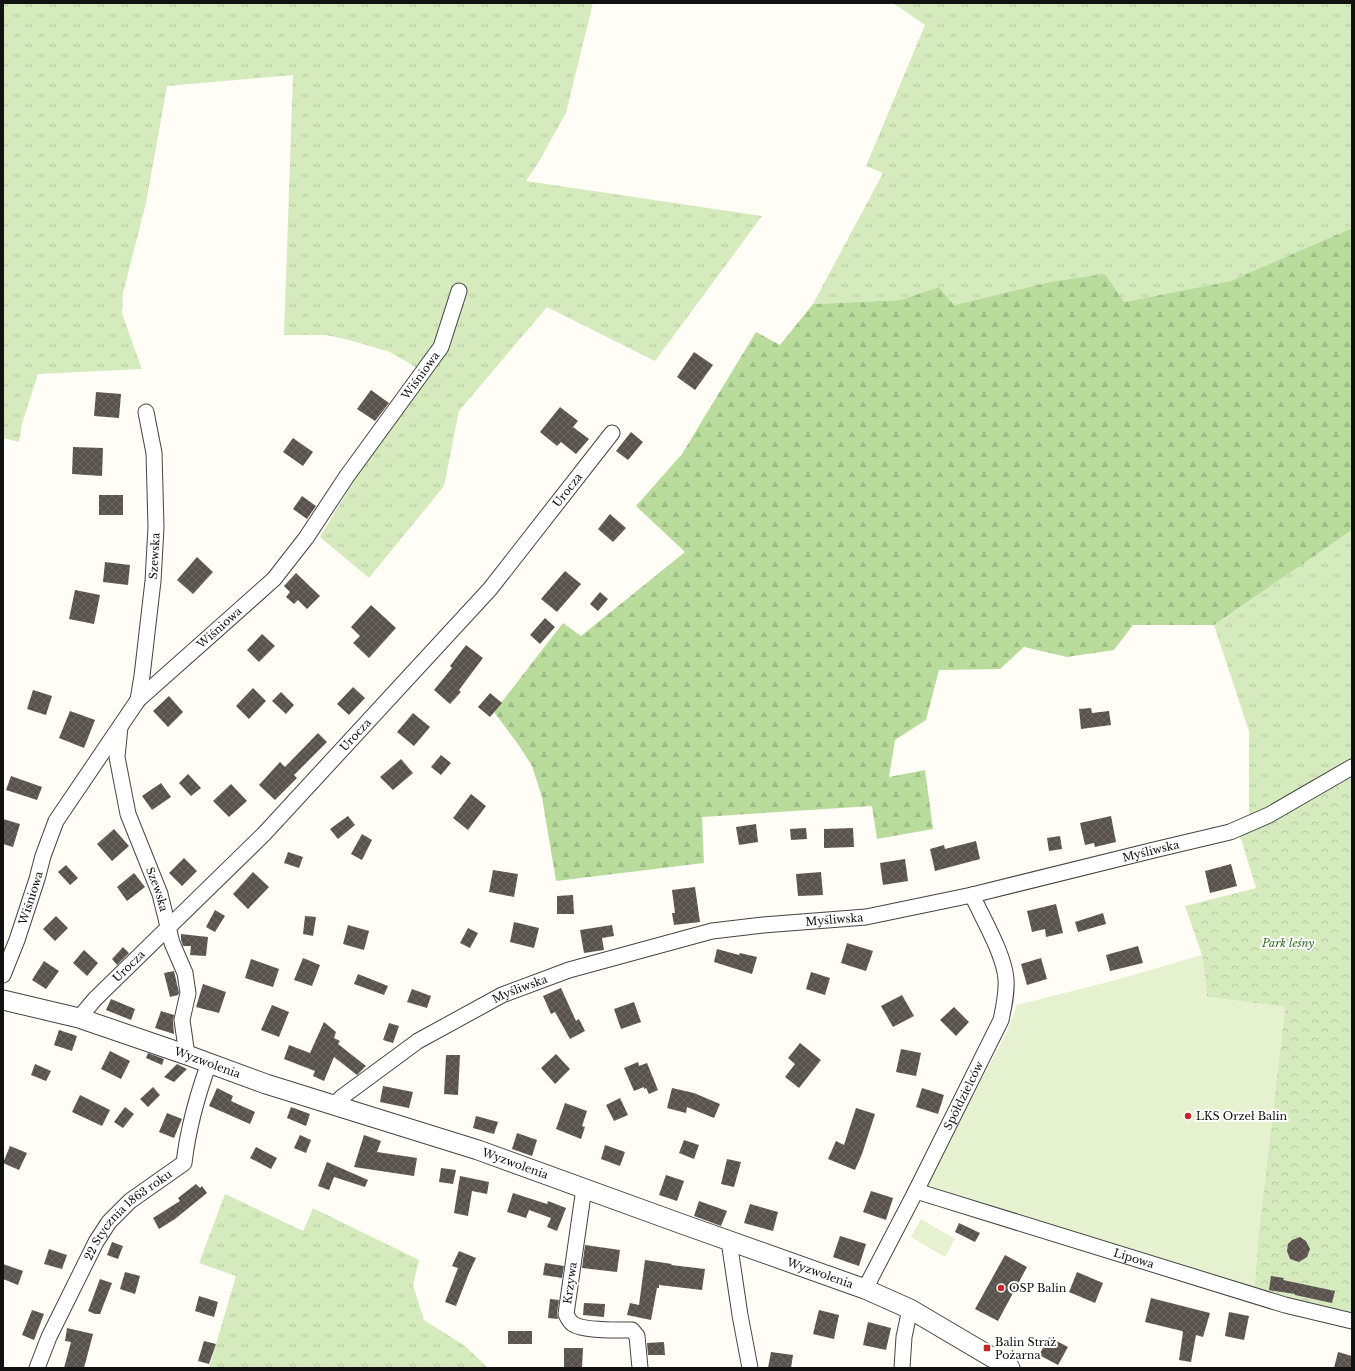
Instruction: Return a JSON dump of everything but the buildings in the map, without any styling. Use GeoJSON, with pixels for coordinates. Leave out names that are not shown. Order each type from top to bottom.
{"type":"FeatureCollection","features":[{"type":"Feature","properties":{"kind":"street","name":"Wiśniowa"},"geometry":{"type":"LineString","coordinates":[[3,975],[17,940],[43,856],[56,821],[120,724],[138,700],[274,579],[297,550],[347,476],[441,347],[459,291]]}},
{"type":"Feature","properties":{"kind":"street","name":"Szewska"},"geometry":{"type":"LineString","coordinates":[[138,700],[153,581],[156,527],[154,453],[146,412]]}},
{"type":"Feature","properties":{"kind":"street","name":"Urocza"},"geometry":{"type":"LineString","coordinates":[[79,1018],[95,999],[264,834],[490,589],[612,433]]}},
{"type":"Feature","properties":{"kind":"street","name":"Szewska"},"geometry":{"type":"LineString","coordinates":[[120,724],[117,757],[128,814],[160,894],[172,943],[185,973],[188,994],[182,1020],[187,1055]]}},
{"type":"Feature","properties":{"kind":"street","name":"Myśliwska"},"geometry":{"type":"LineString","coordinates":[[334,1106],[342,1097],[418,1041],[502,995],[569,970],[712,931],[763,925],[866,917],[972,895],[1230,832],[1269,815],[1352,767]]}},
{"type":"Feature","properties":{"kind":"street","name":"Spółdzielców"},"geometry":{"type":"LineString","coordinates":[[865,1289],[916,1191],[1001,1020],[1005,999],[1006,979],[1002,961],[972,895]]}},
{"type":"Feature","properties":{"kind":"street","name":"Wyzwolenia"},"geometry":{"type":"LineString","coordinates":[[3,1000],[79,1018],[266,1084],[478,1150],[865,1289],[910,1309],[1010,1368]]}},
{"type":"Feature","properties":{"kind":"street","name":"22 Stycznia 1863 roku"},"geometry":{"type":"LineString","coordinates":[[37,1368],[49,1337],[96,1242],[109,1222],[130,1201],[184,1163],[186,1144],[195,1104],[208,1063]]}},
{"type":"Feature","properties":{"kind":"street","name":"Krzywa"},"geometry":{"type":"LineString","coordinates":[[584,1188],[566,1314],[571,1323],[576,1326],[596,1329],[632,1330],[637,1336],[640,1368]]}},
{"type":"Feature","properties":{"kind":"street","name":"Lipowa"},"geometry":{"type":"LineString","coordinates":[[916,1191],[1285,1305],[1352,1321]]}},
{"type":"Feature","properties":{"kind":"street"},"geometry":{"type":"LineString","coordinates":[[729,1241],[740,1315],[750,1368]]}},
{"type":"Feature","properties":{"kind":"street"},"geometry":{"type":"LineString","coordinates":[[902,1368],[904,1337],[910,1309]]}},
{"type":"Feature","properties":{"kind":"green space"},"geometry":{"type":"Polygon","coordinates":[[[3,3],[593,3],[566,113],[538,163],[526,181],[762,216],[655,361],[547,307],[459,411],[444,486],[369,578],[320,537],[384,431],[427,374],[390,352],[349,340],[326,335],[284,335],[293,75],[167,86],[146,203],[123,293],[122,314],[142,369],[38,374],[22,424],[19,442],[3,438],[3,3]]]}},
{"type":"Feature","properties":{"kind":"green space"},"geometry":{"type":"Polygon","coordinates":[[[893,3],[1352,3],[1352,228],[1230,281],[1124,302],[1050,282],[954,305],[939,287],[900,300],[813,304],[883,173],[866,166],[925,25],[893,3]]]}},
{"type":"Feature","properties":{"kind":"green space"},"geometry":{"type":"Polygon","coordinates":[[[1352,228],[1352,530],[1214,625],[1133,625],[1114,650],[1067,657],[1024,647],[1000,669],[939,670],[926,720],[895,740],[889,777],[925,770],[933,829],[877,839],[872,806],[702,817],[704,863],[556,881],[542,797],[532,766],[494,712],[563,623],[581,636],[685,552],[636,506],[682,454],[756,332],[780,345],[813,304],[900,300],[939,287],[954,305],[1050,282],[1105,274],[1124,302],[1230,281],[1352,228]]]}},
{"type":"Feature","properties":{"kind":"green space"},"geometry":{"type":"Polygon","coordinates":[[[1352,530],[1352,759],[1249,819],[1249,731],[1214,625],[1352,530]]]}},
{"type":"Feature","properties":{"kind":"green space","name":"Park leśny"},"geometry":{"type":"Polygon","coordinates":[[[1352,774],[1352,1312],[1254,1293],[1259,1230],[1285,1007],[1207,997],[1202,955],[1185,906],[1256,888],[1240,836],[1352,774]]]}},
{"type":"Feature","properties":{"kind":"green space"},"geometry":{"type":"Polygon","coordinates":[[[1202,955],[1207,997],[1285,1007],[1259,1230],[1254,1293],[1081,1251],[924,1186],[1006,1034],[1017,1005],[1112,981],[1202,955]]]}},
{"type":"Feature","properties":{"kind":"green space"},"geometry":{"type":"Polygon","coordinates":[[[225,1194],[303,1231],[313,1208],[419,1260],[413,1285],[424,1320],[465,1346],[488,1368],[209,1368],[236,1276],[199,1263],[225,1194]]]}},
{"type":"Feature","properties":{"kind":"green space"},"geometry":{"type":"Polygon","coordinates":[[[921,1219],[955,1239],[945,1257],[911,1237],[921,1219]]]}},
{"type":"Feature","properties":{"kind":"place","name":"LKS Orzeł Balin"},"geometry":{"type":"Point","coordinates":[1188,1116]}},
{"type":"Feature","properties":{"kind":"place","name":"OSP Balin"},"geometry":{"type":"Point","coordinates":[1001,1288]}},
{"type":"Feature","properties":{"kind":"place","name":"Balin Straż Pożarna"},"geometry":{"type":"Point","coordinates":[987,1348]}}]}
